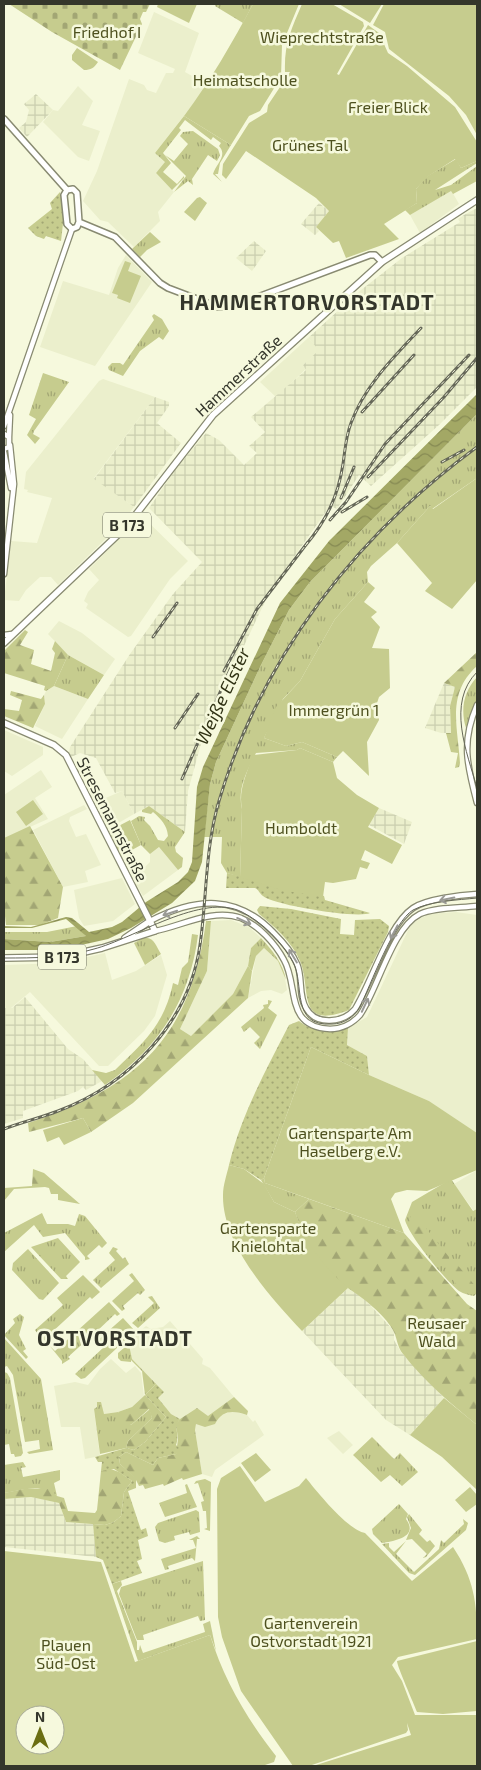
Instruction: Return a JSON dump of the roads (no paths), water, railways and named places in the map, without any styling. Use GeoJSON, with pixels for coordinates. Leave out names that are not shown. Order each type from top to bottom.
{"type":"FeatureCollection","features":[{"type":"Feature","properties":{"kind":"main road"},"geometry":{"type":"LineString","coordinates":[[4,119],[67,190]]}},
{"type":"Feature","properties":{"kind":"main road"},"geometry":{"type":"LineString","coordinates":[[73,189],[77,193],[79,222],[77,227],[72,229],[66,222],[64,195],[67,190],[73,189]]}},
{"type":"Feature","properties":{"kind":"main road","name":"Hammerstraße"},"geometry":{"type":"LineString","coordinates":[[4,643],[126,526],[213,415],[382,262],[477,200]]}},
{"type":"Feature","properties":{"kind":"main road"},"geometry":{"type":"LineString","coordinates":[[79,222],[116,237],[160,283],[168,288],[223,308],[234,306],[370,255],[375,255],[382,262]]}},
{"type":"Feature","properties":{"kind":"main road","name":"Stresemannstraße"},"geometry":{"type":"LineString","coordinates":[[4,723],[54,745],[66,754],[155,931]]}},
{"type":"Feature","properties":{"kind":"main road","name":"B 173"},"geometry":{"type":"LineString","coordinates":[[119,942],[149,920]]}},
{"type":"Feature","properties":{"kind":"main road","name":"B 173"},"geometry":{"type":"LineString","coordinates":[[4,958],[62,957],[155,931]]}},
{"type":"Feature","properties":{"kind":"street"},"geometry":{"type":"LineString","coordinates":[[4,426],[72,229]]}},
{"type":"Feature","properties":{"kind":"street"},"geometry":{"type":"LineString","coordinates":[[4,574],[14,475],[9,437],[11,408]]}},
{"type":"Feature","properties":{"kind":"street"},"geometry":{"type":"LineString","coordinates":[[4,434],[9,437]]}},
{"type":"Feature","properties":{"kind":"street"},"geometry":{"type":"LineString","coordinates":[[10,445],[4,451],[12,494]]}},
{"type":"Feature","properties":{"kind":"street"},"geometry":{"type":"LineString","coordinates":[[4,635],[12,634]]}},
{"type":"Feature","properties":{"kind":"street"},"geometry":{"type":"LineString","coordinates":[[477,705],[469,726],[466,753],[477,803]]}},
{"type":"Feature","properties":{"kind":"street"},"geometry":{"type":"LineString","coordinates":[[469,894],[477,890]]}},
{"type":"Feature","properties":{"kind":"street"},"geometry":{"type":"LineString","coordinates":[[149,920],[170,912],[206,903],[230,905],[246,911],[268,927],[292,955],[300,975],[304,1003],[310,1013],[319,1019],[333,1020],[348,1016],[359,1002],[396,927],[408,913],[426,903],[477,894]]}},
{"type":"Feature","properties":{"kind":"street"},"geometry":{"type":"LineString","coordinates":[[155,931],[213,916],[233,916],[251,923],[276,948],[286,962],[295,1004],[304,1020],[317,1026],[338,1028],[355,1021],[364,1010],[399,937],[411,920],[426,912],[477,906]]}},
{"type":"Feature","properties":{"kind":"street"},"geometry":{"type":"LineString","coordinates":[[295,1004],[304,1003]]}},
{"type":"Feature","properties":{"kind":"water"},"geometry":{"type":"Polygon","coordinates":[[[477,394],[477,414],[310,582],[289,610],[216,762],[210,784],[202,862],[195,881],[172,903],[131,928],[108,939],[59,950],[4,950],[4,939],[50,942],[86,936],[66,919],[32,928],[4,928],[4,926],[31,927],[66,917],[72,918],[89,932],[112,927],[122,922],[146,902],[178,882],[188,872],[192,862],[197,787],[203,767],[280,603],[329,541],[477,394]]]}},
{"type":"Feature","properties":{"kind":"tram line"},"geometry":{"type":"LineString","coordinates":[[477,672],[468,684],[463,698],[461,713],[464,744],[477,788]]}},
{"type":"Feature","properties":{"kind":"tram line"},"geometry":{"type":"LineString","coordinates":[[4,958],[49,957],[83,952],[110,944],[188,912],[226,907],[242,912],[257,921],[283,947],[293,962],[301,1002],[304,1012],[310,1019],[319,1023],[336,1024],[348,1019],[360,1007],[391,940],[406,916],[413,910],[427,905],[444,901],[477,898]]}},
{"type":"Feature","properties":{"kind":"railway"},"geometry":{"type":"LineString","coordinates":[[305,546],[325,518],[334,498],[341,476],[348,433],[357,409],[381,372],[421,328]]}},
{"type":"Feature","properties":{"kind":"railway"},"geometry":{"type":"LineString","coordinates":[[362,412],[414,355]]}},
{"type":"Feature","properties":{"kind":"railway"},"geometry":{"type":"LineString","coordinates":[[330,520],[346,502],[385,444],[469,355]]}},
{"type":"Feature","properties":{"kind":"railway"},"geometry":{"type":"LineString","coordinates":[[368,477],[444,397],[477,358]]}},
{"type":"Feature","properties":{"kind":"railway"},"geometry":{"type":"LineString","coordinates":[[4,1129],[58,1111],[84,1099],[109,1084],[132,1067],[152,1047],[169,1024],[183,1000],[194,973],[200,945],[211,837],[219,801],[238,748],[261,697],[288,648],[319,603],[354,559],[392,519],[433,482],[477,447]]}},
{"type":"Feature","properties":{"kind":"railway"},"geometry":{"type":"LineString","coordinates":[[442,462],[464,450]]}},
{"type":"Feature","properties":{"kind":"railway"},"geometry":{"type":"LineString","coordinates":[[341,498],[354,467]]}},
{"type":"Feature","properties":{"kind":"railway"},"geometry":{"type":"LineString","coordinates":[[342,512],[367,497]]}},
{"type":"Feature","properties":{"kind":"railway"},"geometry":{"type":"LineString","coordinates":[[224,671],[257,609],[308,542]]}},
{"type":"Feature","properties":{"kind":"railway"},"geometry":{"type":"LineString","coordinates":[[153,637],[177,603]]}},
{"type":"Feature","properties":{"kind":"railway"},"geometry":{"type":"LineString","coordinates":[[182,779],[232,665]]}},
{"type":"Feature","properties":{"kind":"railway"},"geometry":{"type":"LineString","coordinates":[[175,728],[198,694]]}},
{"type":"Feature","properties":{"kind":"district","name":"HAMMERTORVORSTADT"},"geometry":{"type":"Point","coordinates":[307,301]}},
{"type":"Feature","properties":{"kind":"district","name":"OSTVORSTADT"},"geometry":{"type":"Point","coordinates":[115,1337]}},
{"type":"Feature","properties":{"kind":"park label","name":"Friedhof I"},"geometry":{"type":"Point","coordinates":[107,31]}},
{"type":"Feature","properties":{"kind":"park label","name":"Wieprechtstraße"},"geometry":{"type":"Point","coordinates":[322,36]}},
{"type":"Feature","properties":{"kind":"park label","name":"Heimatscholle"},"geometry":{"type":"Point","coordinates":[245,79]}},
{"type":"Feature","properties":{"kind":"park label","name":"Freier Blick"},"geometry":{"type":"Point","coordinates":[388,106]}},
{"type":"Feature","properties":{"kind":"park label","name":"Grünes Tal"},"geometry":{"type":"Point","coordinates":[310,144]}},
{"type":"Feature","properties":{"kind":"park label","name":"Immergrün 1"},"geometry":{"type":"Point","coordinates":[334,709]}},
{"type":"Feature","properties":{"kind":"park label","name":"Humboldt"},"geometry":{"type":"Point","coordinates":[301,827]}},
{"type":"Feature","properties":{"kind":"park label","name":"Gartensparte Am Haselberg e.V."},"geometry":{"type":"Point","coordinates":[350,1141]}},
{"type":"Feature","properties":{"kind":"park label","name":"Gartensparte Knielohtal"},"geometry":{"type":"Point","coordinates":[268,1236]}},
{"type":"Feature","properties":{"kind":"park label","name":"Reusaer Wald"},"geometry":{"type":"Point","coordinates":[437,1331]}},
{"type":"Feature","properties":{"kind":"park label","name":"Gartenverein Ostvorstadt 1921"},"geometry":{"type":"Point","coordinates":[311,1631]}},
{"type":"Feature","properties":{"kind":"park label","name":"Plauen Süd-Ost"},"geometry":{"type":"Point","coordinates":[66,1653]}},
{"type":"Feature","properties":{"kind":"water label","name":"Weiße Elster"},"geometry":{"type":"Point","coordinates":[222,696]}}]}
